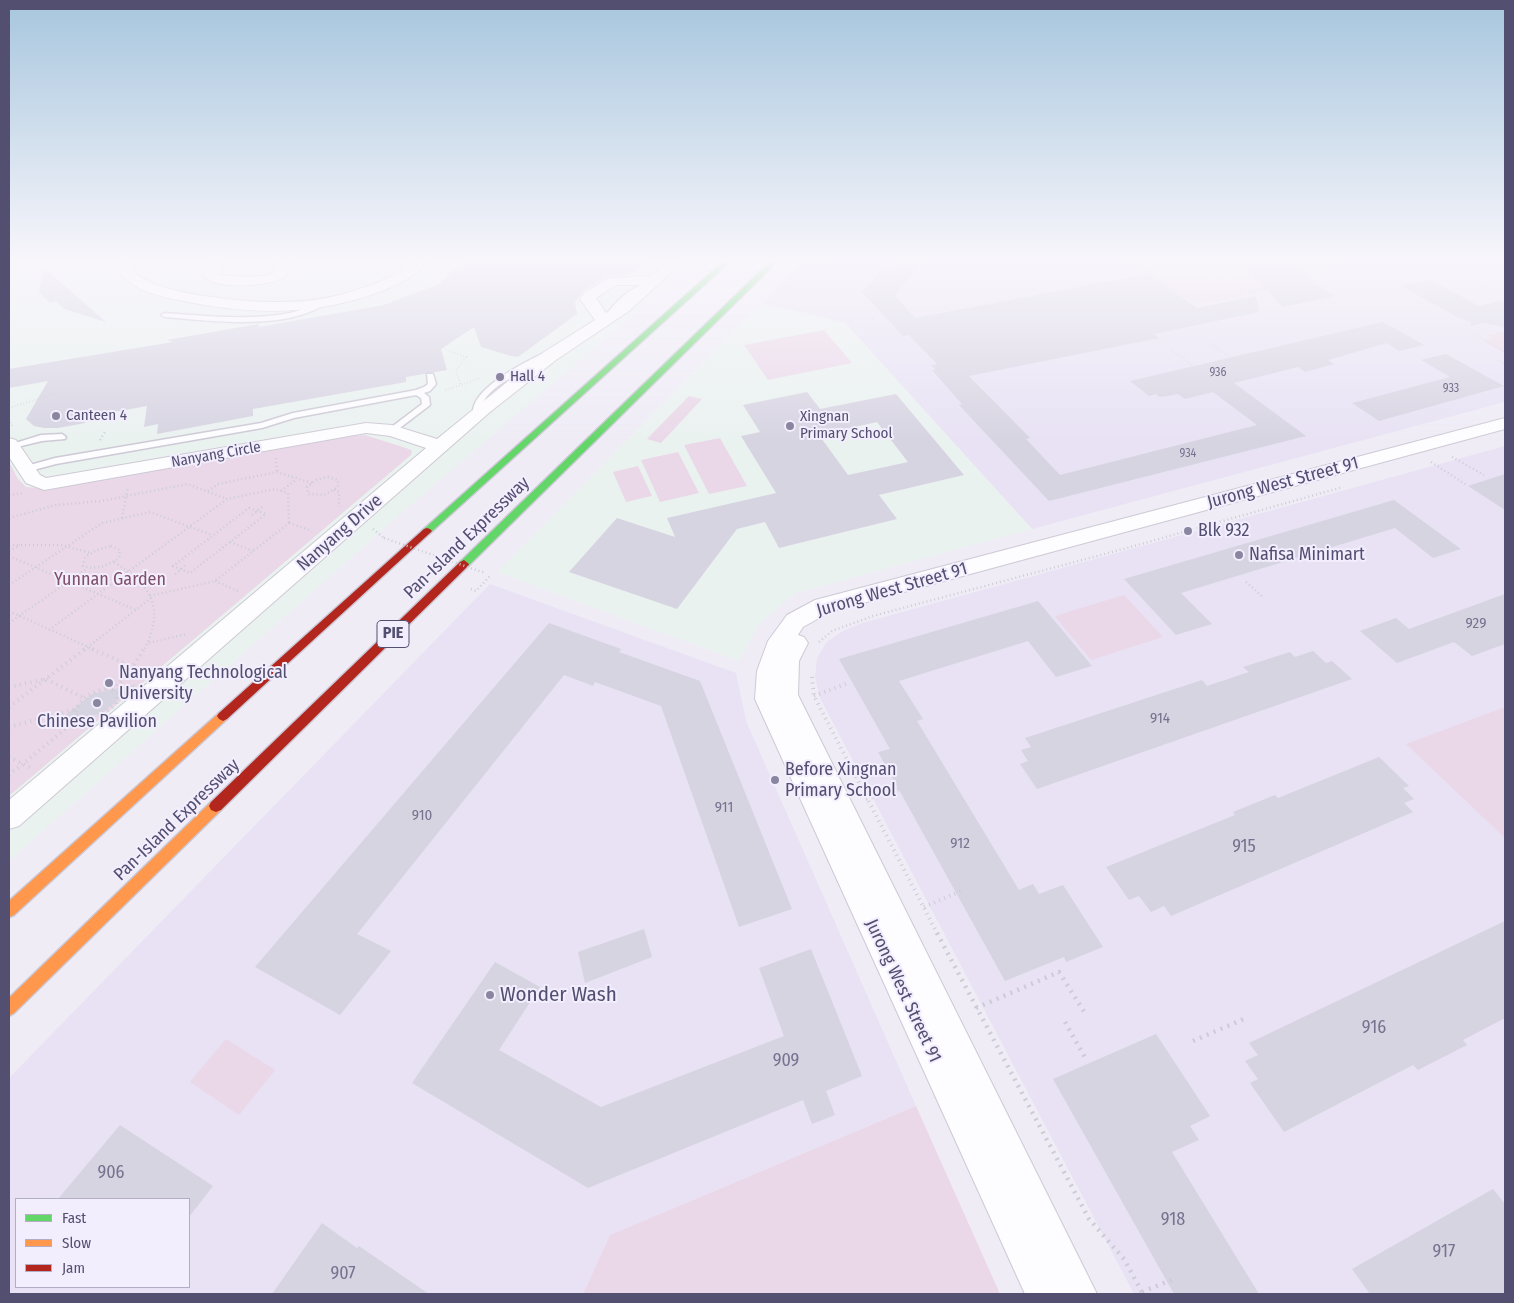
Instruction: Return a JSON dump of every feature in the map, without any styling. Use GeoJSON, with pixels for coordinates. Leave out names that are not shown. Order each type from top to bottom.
{"type":"FeatureCollection","features":[{"type":"Feature","properties":{"kind":"highway","name":"Pan-Island Expressway"},"geometry":{"type":"LineString","coordinates":[[9,910],[662,320]]}},
{"type":"Feature","properties":{"kind":"highway","name":"Pan-Island Expressway"},"geometry":{"type":"LineString","coordinates":[[9,1007],[480,545],[714,320]]}},
{"type":"Feature","properties":{"kind":"street","name":"Nanyang Drive"},"geometry":{"type":"LineString","coordinates":[[9,817],[477,415],[560,349],[607,320]]}},
{"type":"Feature","properties":{"kind":"street","name":"Jurong West Street 91"},"geometry":{"type":"LineString","coordinates":[[1045,1294],[767,699],[769,671],[776,647],[795,621],[823,606],[1505,424]]}},
{"type":"Feature","properties":{"kind":"street","name":"Nanyang Circle"},"geometry":{"type":"LineString","coordinates":[[9,446],[36,482],[44,484],[306,439],[347,430],[375,427],[440,446]]}},
{"type":"Feature","properties":{"kind":"street","name":"Jurong West Street 91"},"geometry":{"type":"LineString","coordinates":[[1077,1294],[786,695],[785,671],[791,649],[809,629],[833,615],[1505,436]]}},
{"type":"Feature","properties":{"kind":"lane"},"geometry":{"type":"LineString","coordinates":[[26,468],[55,461],[254,427],[293,416],[418,392],[427,389],[432,384],[430,376]]}},
{"type":"Feature","properties":{"kind":"lane"},"geometry":{"type":"LineString","coordinates":[[392,431],[426,405],[425,397],[418,392]]}},
{"type":"Feature","properties":{"kind":"lane"},"geometry":{"type":"LineString","coordinates":[[9,446],[41,438],[62,437]]}},
{"type":"Feature","properties":{"kind":"path"},"geometry":{"type":"LineString","coordinates":[[1475,334],[1505,352]]}},
{"type":"Feature","properties":{"kind":"path"},"geometry":{"type":"LineString","coordinates":[[1210,343],[1232,359]]}},
{"type":"Feature","properties":{"kind":"path"},"geometry":{"type":"LineString","coordinates":[[449,351],[466,357],[456,371],[461,385],[483,377]]}},
{"type":"Feature","properties":{"kind":"path"},"geometry":{"type":"LineString","coordinates":[[1172,351],[1193,366]]}},
{"type":"Feature","properties":{"kind":"path"},"geometry":{"type":"LineString","coordinates":[[1498,360],[1505,364]]}},
{"type":"Feature","properties":{"kind":"path"},"geometry":{"type":"LineString","coordinates":[[9,408],[57,393]]}},
{"type":"Feature","properties":{"kind":"path"},"geometry":{"type":"LineString","coordinates":[[100,440],[105,432]]}},
{"type":"Feature","properties":{"kind":"path"},"geometry":{"type":"LineString","coordinates":[[1452,457],[1484,475]]}},
{"type":"Feature","properties":{"kind":"path"},"geometry":{"type":"LineString","coordinates":[[1422,465],[1438,460]]}},
{"type":"Feature","properties":{"kind":"path"},"geometry":{"type":"LineString","coordinates":[[276,462],[277,472]]}},
{"type":"Feature","properties":{"kind":"path"},"geometry":{"type":"LineString","coordinates":[[1431,462],[1468,486]]}},
{"type":"Feature","properties":{"kind":"path"},"geometry":{"type":"LineString","coordinates":[[207,492],[218,484],[277,472],[312,483]]}},
{"type":"Feature","properties":{"kind":"path"},"geometry":{"type":"LineString","coordinates":[[328,477],[338,480],[338,487],[330,494],[317,497],[308,494],[307,487],[312,483],[328,477]]}},
{"type":"Feature","properties":{"kind":"path"},"geometry":{"type":"LineString","coordinates":[[281,491],[298,479]]}},
{"type":"Feature","properties":{"kind":"path"},"geometry":{"type":"LineString","coordinates":[[9,518],[56,505],[102,501],[187,484],[227,499]]}},
{"type":"Feature","properties":{"kind":"path"},"geometry":{"type":"LineString","coordinates":[[816,646],[819,640],[832,631],[873,616],[932,604],[1019,577],[1347,486]]}},
{"type":"Feature","properties":{"kind":"path"},"geometry":{"type":"LineString","coordinates":[[49,630],[227,499],[275,489],[288,493],[289,523]]}},
{"type":"Feature","properties":{"kind":"path"},"geometry":{"type":"LineString","coordinates":[[122,518],[127,490]]}},
{"type":"Feature","properties":{"kind":"path"},"geometry":{"type":"LineString","coordinates":[[334,490],[339,492],[339,511]]}},
{"type":"Feature","properties":{"kind":"path"},"geometry":{"type":"LineString","coordinates":[[252,515],[262,507]]}},
{"type":"Feature","properties":{"kind":"path"},"geometry":{"type":"LineString","coordinates":[[249,508],[266,514],[190,572],[172,566],[212,536],[249,508]]}},
{"type":"Feature","properties":{"kind":"path"},"geometry":{"type":"LineString","coordinates":[[9,585],[102,522],[150,512],[212,536]]}},
{"type":"Feature","properties":{"kind":"path"},"geometry":{"type":"LineString","coordinates":[[289,523],[314,531]]}},
{"type":"Feature","properties":{"kind":"path"},"geometry":{"type":"LineString","coordinates":[[9,707],[151,597],[215,581],[289,523]]}},
{"type":"Feature","properties":{"kind":"path"},"geometry":{"type":"LineString","coordinates":[[384,538],[485,573]]}},
{"type":"Feature","properties":{"kind":"path"},"geometry":{"type":"LineString","coordinates":[[230,542],[253,551]]}},
{"type":"Feature","properties":{"kind":"path"},"geometry":{"type":"LineString","coordinates":[[9,545],[41,543],[69,545],[91,553]]}},
{"type":"Feature","properties":{"kind":"path"},"geometry":{"type":"LineString","coordinates":[[9,551],[20,544]]}},
{"type":"Feature","properties":{"kind":"path"},"geometry":{"type":"LineString","coordinates":[[111,546],[120,550],[119,558],[114,562],[108,566],[93,570],[84,566],[85,558],[91,553],[111,546]]}},
{"type":"Feature","properties":{"kind":"path"},"geometry":{"type":"LineString","coordinates":[[9,556],[136,610]]}},
{"type":"Feature","properties":{"kind":"path"},"geometry":{"type":"LineString","coordinates":[[113,690],[143,654],[153,630],[154,614],[151,597],[144,583],[130,570],[114,562]]}},
{"type":"Feature","properties":{"kind":"path"},"geometry":{"type":"LineString","coordinates":[[175,574],[187,564]]}},
{"type":"Feature","properties":{"kind":"path"},"geometry":{"type":"LineString","coordinates":[[9,623],[88,568]]}},
{"type":"Feature","properties":{"kind":"path"},"geometry":{"type":"LineString","coordinates":[[215,581],[242,592]]}},
{"type":"Feature","properties":{"kind":"path"},"geometry":{"type":"LineString","coordinates":[[1246,582],[1263,597]]}},
{"type":"Feature","properties":{"kind":"path"},"geometry":{"type":"LineString","coordinates":[[9,611],[132,667]]}},
{"type":"Feature","properties":{"kind":"path"},"geometry":{"type":"LineString","coordinates":[[811,671],[814,696],[866,799],[1089,1219],[1124,1259],[1142,1293],[1174,1279]]}},
{"type":"Feature","properties":{"kind":"path"},"geometry":{"type":"LineString","coordinates":[[9,687],[46,679],[84,698]]}},
{"type":"Feature","properties":{"kind":"path"},"geometry":{"type":"LineString","coordinates":[[814,696],[848,683]]}},
{"type":"Feature","properties":{"kind":"path"},"geometry":{"type":"LineString","coordinates":[[107,688],[118,693],[116,704],[103,715],[86,720],[75,715],[77,704],[84,698],[90,692],[107,688]]}},
{"type":"Feature","properties":{"kind":"path"},"geometry":{"type":"LineString","coordinates":[[9,727],[76,708]]}},
{"type":"Feature","properties":{"kind":"path"},"geometry":{"type":"LineString","coordinates":[[9,775],[80,717]]}},
{"type":"Feature","properties":{"kind":"path"},"geometry":{"type":"LineString","coordinates":[[9,757],[34,770]]}},
{"type":"Feature","properties":{"kind":"path"},"geometry":{"type":"LineString","coordinates":[[866,799],[902,788]]}},
{"type":"Feature","properties":{"kind":"path"},"geometry":{"type":"LineString","coordinates":[[924,907],[961,891]]}},
{"type":"Feature","properties":{"kind":"path"},"geometry":{"type":"LineString","coordinates":[[976,1008],[1059,972],[1084,1013]]}},
{"type":"Feature","properties":{"kind":"path"},"geometry":{"type":"LineString","coordinates":[[1194,1041],[1246,1018]]}},
{"type":"Feature","properties":{"kind":"path"},"geometry":{"type":"LineString","coordinates":[[1065,1022],[1087,1060]]}},
{"type":"Feature","properties":{"kind":"shaded area","name":"Nanyang Technological University"},"geometry":{"type":"Polygon","coordinates":[[[9,320],[627,320],[412,504],[9,861],[9,320]]]}},
{"type":"Feature","properties":{"kind":"shaded area","name":"Xingnan Primary School"},"geometry":{"type":"Polygon","coordinates":[[[745,320],[832,320],[845,323],[1032,529],[796,593],[759,624],[739,661],[497,572],[745,320]]]}},
{"type":"Feature","properties":{"kind":"shaded area"},"geometry":{"type":"Polygon","coordinates":[[[832,320],[1505,320],[1505,331],[1488,335],[1505,345],[1505,402],[1032,529],[845,323],[832,320]]]}},
{"type":"Feature","properties":{"kind":"shaded area"},"geometry":{"type":"Polygon","coordinates":[[[1505,446],[1505,1294],[1134,1294],[820,698],[815,677],[817,658],[827,642],[843,631],[859,624],[1505,446]]]}},
{"type":"Feature","properties":{"kind":"shaded area"},"geometry":{"type":"Polygon","coordinates":[[[490,584],[736,673],[746,721],[916,1106],[610,1235],[583,1294],[9,1294],[9,1078],[490,584]]]}},
{"type":"Feature","properties":{"kind":"green space"},"geometry":{"type":"Polygon","coordinates":[[[824,330],[852,363],[768,380],[744,345],[824,330]]]}},
{"type":"Feature","properties":{"kind":"green space"},"geometry":{"type":"Polygon","coordinates":[[[1505,331],[1505,353],[1483,341],[1493,338],[1487,335],[1505,331]]]}},
{"type":"Feature","properties":{"kind":"green space"},"geometry":{"type":"Polygon","coordinates":[[[689,396],[702,399],[661,443],[647,439],[689,396]]]}},
{"type":"Feature","properties":{"kind":"green space","name":"Yunnan Garden"},"geometry":{"type":"Polygon","coordinates":[[[365,435],[409,449],[412,451],[411,455],[9,796],[9,462],[18,479],[26,487],[50,489],[365,435]]]}},
{"type":"Feature","properties":{"kind":"green space"},"geometry":{"type":"Polygon","coordinates":[[[720,438],[747,486],[709,494],[684,445],[720,438]]]}},
{"type":"Feature","properties":{"kind":"green space"},"geometry":{"type":"Polygon","coordinates":[[[678,452],[699,493],[660,502],[641,460],[678,452]]]}},
{"type":"Feature","properties":{"kind":"green space"},"geometry":{"type":"Polygon","coordinates":[[[638,466],[652,496],[626,502],[613,472],[638,466]]]}},
{"type":"Feature","properties":{"kind":"green space"},"geometry":{"type":"Polygon","coordinates":[[[1124,595],[1163,637],[1091,660],[1055,616],[1124,595]]]}},
{"type":"Feature","properties":{"kind":"green space"},"geometry":{"type":"Polygon","coordinates":[[[1505,707],[1505,838],[1406,744],[1505,707]]]}},
{"type":"Feature","properties":{"kind":"green space"},"geometry":{"type":"Polygon","coordinates":[[[226,1039],[275,1070],[239,1115],[190,1082],[226,1039]]]}},
{"type":"Feature","properties":{"kind":"green space"},"geometry":{"type":"Polygon","coordinates":[[[916,1106],[1000,1294],[583,1294],[610,1235],[916,1106]]]}},
{"type":"Feature","properties":{"kind":"building"},"geometry":{"type":"Polygon","coordinates":[[[300,320],[569,320],[518,357],[481,347],[474,327],[441,349],[447,370],[406,377],[406,382],[253,409],[253,416],[157,434],[158,424],[144,427],[147,406],[87,417],[85,423],[58,428],[34,426],[26,419],[48,381],[9,388],[9,369],[173,342],[167,340],[259,324],[259,327],[300,320]]]}},
{"type":"Feature","properties":{"kind":"building"},"geometry":{"type":"Polygon","coordinates":[[[888,320],[1222,320],[1154,334],[1159,338],[969,376],[1030,438],[1026,439],[1060,475],[1257,425],[1213,392],[1185,399],[1178,394],[1159,397],[1156,394],[1149,396],[1130,381],[1383,322],[1424,345],[1399,351],[1387,343],[1328,360],[1334,364],[1305,372],[1298,367],[1234,383],[1306,436],[1049,501],[959,405],[962,404],[932,370],[936,370],[931,365],[937,364],[909,335],[903,336],[888,320]]]}},
{"type":"Feature","properties":{"kind":"building"},"geometry":{"type":"Polygon","coordinates":[[[1465,320],[1505,320],[1505,327],[1483,323],[1471,326],[1470,321],[1465,320]]]}},
{"type":"Feature","properties":{"kind":"building"},"geometry":{"type":"Polygon","coordinates":[[[1446,354],[1504,386],[1379,421],[1352,403],[1450,377],[1421,360],[1446,354]]]}},
{"type":"Feature","properties":{"kind":"building"},"geometry":{"type":"Polygon","coordinates":[[[807,392],[820,409],[896,394],[964,475],[879,495],[897,519],[779,548],[765,522],[737,529],[677,609],[569,572],[617,518],[675,537],[667,518],[776,493],[741,436],[760,432],[743,405],[807,392]],[[877,422],[819,435],[848,475],[908,462],[877,422]]]}},
{"type":"Feature","properties":{"kind":"building"},"geometry":{"type":"Polygon","coordinates":[[[1505,474],[1505,510],[1468,486],[1505,474]]]}},
{"type":"Feature","properties":{"kind":"building"},"geometry":{"type":"Polygon","coordinates":[[[1394,500],[1461,549],[1433,558],[1395,528],[1181,593],[1212,624],[1176,635],[1124,579],[1394,500]]]}},
{"type":"Feature","properties":{"kind":"building"},"geometry":{"type":"Polygon","coordinates":[[[1505,594],[1505,644],[1472,656],[1454,642],[1397,663],[1360,631],[1396,618],[1409,629],[1505,594]]]}},
{"type":"Feature","properties":{"kind":"building"},"geometry":{"type":"Polygon","coordinates":[[[1038,601],[1092,666],[1056,677],[1028,641],[899,681],[923,719],[917,721],[1019,890],[1033,884],[1039,894],[1063,885],[1103,947],[1066,962],[1064,957],[1005,981],[878,752],[890,749],[839,659],[1038,601]]]}},
{"type":"Feature","properties":{"kind":"building"},"geometry":{"type":"Polygon","coordinates":[[[549,623],[621,649],[619,652],[700,681],[792,909],[739,927],[661,706],[595,682],[593,686],[564,675],[357,934],[391,951],[340,1015],[255,967],[549,623]]]}},
{"type":"Feature","properties":{"kind":"building"},"geometry":{"type":"Polygon","coordinates":[[[1313,651],[1326,663],[1332,661],[1352,679],[1037,789],[1020,764],[1028,761],[1021,750],[1031,747],[1025,738],[1202,680],[1207,686],[1249,672],[1243,667],[1290,652],[1295,657],[1313,651]]]}},
{"type":"Feature","properties":{"kind":"building"},"geometry":{"type":"Polygon","coordinates":[[[137,684],[102,713],[53,725],[92,694],[137,684]]]}},
{"type":"Feature","properties":{"kind":"building"},"geometry":{"type":"Polygon","coordinates":[[[1379,757],[1409,786],[1403,788],[1414,799],[1404,803],[1413,812],[1171,916],[1164,906],[1151,912],[1139,896],[1129,900],[1106,867],[1235,815],[1233,812],[1275,795],[1278,798],[1379,757]]]}},
{"type":"Feature","properties":{"kind":"building"},"geometry":{"type":"Polygon","coordinates":[[[1505,921],[1505,1018],[1463,1040],[1467,1045],[1418,1070],[1413,1065],[1284,1132],[1250,1083],[1258,1079],[1245,1061],[1258,1055],[1249,1043],[1505,921]]]}},
{"type":"Feature","properties":{"kind":"building"},"geometry":{"type":"Polygon","coordinates":[[[644,929],[652,957],[585,983],[578,952],[644,929]]]}},
{"type":"Feature","properties":{"kind":"building"},"geometry":{"type":"Polygon","coordinates":[[[811,949],[862,1076],[826,1091],[835,1115],[812,1124],[803,1100],[588,1188],[412,1083],[495,962],[540,987],[499,1050],[601,1107],[784,1036],[759,968],[811,949]]]}},
{"type":"Feature","properties":{"kind":"building"},"geometry":{"type":"Polygon","coordinates":[[[1156,1034],[1210,1116],[1190,1126],[1199,1140],[1172,1152],[1259,1294],[1174,1294],[1053,1079],[1156,1034]]]}},
{"type":"Feature","properties":{"kind":"building"},"geometry":{"type":"Polygon","coordinates":[[[120,1125],[213,1186],[190,1216],[190,1198],[59,1198],[120,1125]]]}},
{"type":"Feature","properties":{"kind":"building"},"geometry":{"type":"Polygon","coordinates":[[[1493,1189],[1505,1204],[1505,1294],[1370,1294],[1352,1269],[1493,1189]]]}},
{"type":"Feature","properties":{"kind":"building"},"geometry":{"type":"Polygon","coordinates":[[[322,1223],[357,1248],[359,1246],[429,1294],[272,1294],[322,1223]]]}},
{"type":"Feature","properties":{"kind":"traffic: fast"},"geometry":{"type":"LineString","coordinates":[[427,531],[662,320]]}},
{"type":"Feature","properties":{"kind":"traffic: fast"},"geometry":{"type":"LineString","coordinates":[[464,564],[715,320]]}},
{"type":"Feature","properties":{"kind":"traffic: slow"},"geometry":{"type":"LineString","coordinates":[[9,910],[223,716]]}},
{"type":"Feature","properties":{"kind":"traffic: slow"},"geometry":{"type":"LineString","coordinates":[[9,1008],[216,806]]}},
{"type":"Feature","properties":{"kind":"traffic: jam"},"geometry":{"type":"LineString","coordinates":[[223,716],[427,531]]}},
{"type":"Feature","properties":{"kind":"traffic: jam"},"geometry":{"type":"LineString","coordinates":[[216,806],[464,564]]}},
{"type":"Feature","properties":{"kind":"place","name":"Hall 4"},"geometry":{"type":"Point","coordinates":[500,377]}},
{"type":"Feature","properties":{"kind":"place","name":"Canteen 4"},"geometry":{"type":"Point","coordinates":[56,416]}},
{"type":"Feature","properties":{"kind":"place","name":"Xingnan Primary School"},"geometry":{"type":"Point","coordinates":[790,426]}},
{"type":"Feature","properties":{"kind":"place","name":"Blk 932"},"geometry":{"type":"Point","coordinates":[1188,531]}},
{"type":"Feature","properties":{"kind":"place","name":"Nafisa Minimart"},"geometry":{"type":"Point","coordinates":[1239,555]}},
{"type":"Feature","properties":{"kind":"place","name":"Nanyang Technological University"},"geometry":{"type":"Point","coordinates":[109,683]}},
{"type":"Feature","properties":{"kind":"place","name":"Chinese Pavilion"},"geometry":{"type":"Point","coordinates":[97,703]}},
{"type":"Feature","properties":{"kind":"place","name":"Before Xingnan Primary School"},"geometry":{"type":"Point","coordinates":[775,780]}},
{"type":"Feature","properties":{"kind":"place","name":"Wonder Wash"},"geometry":{"type":"Point","coordinates":[490,995]}}]}
